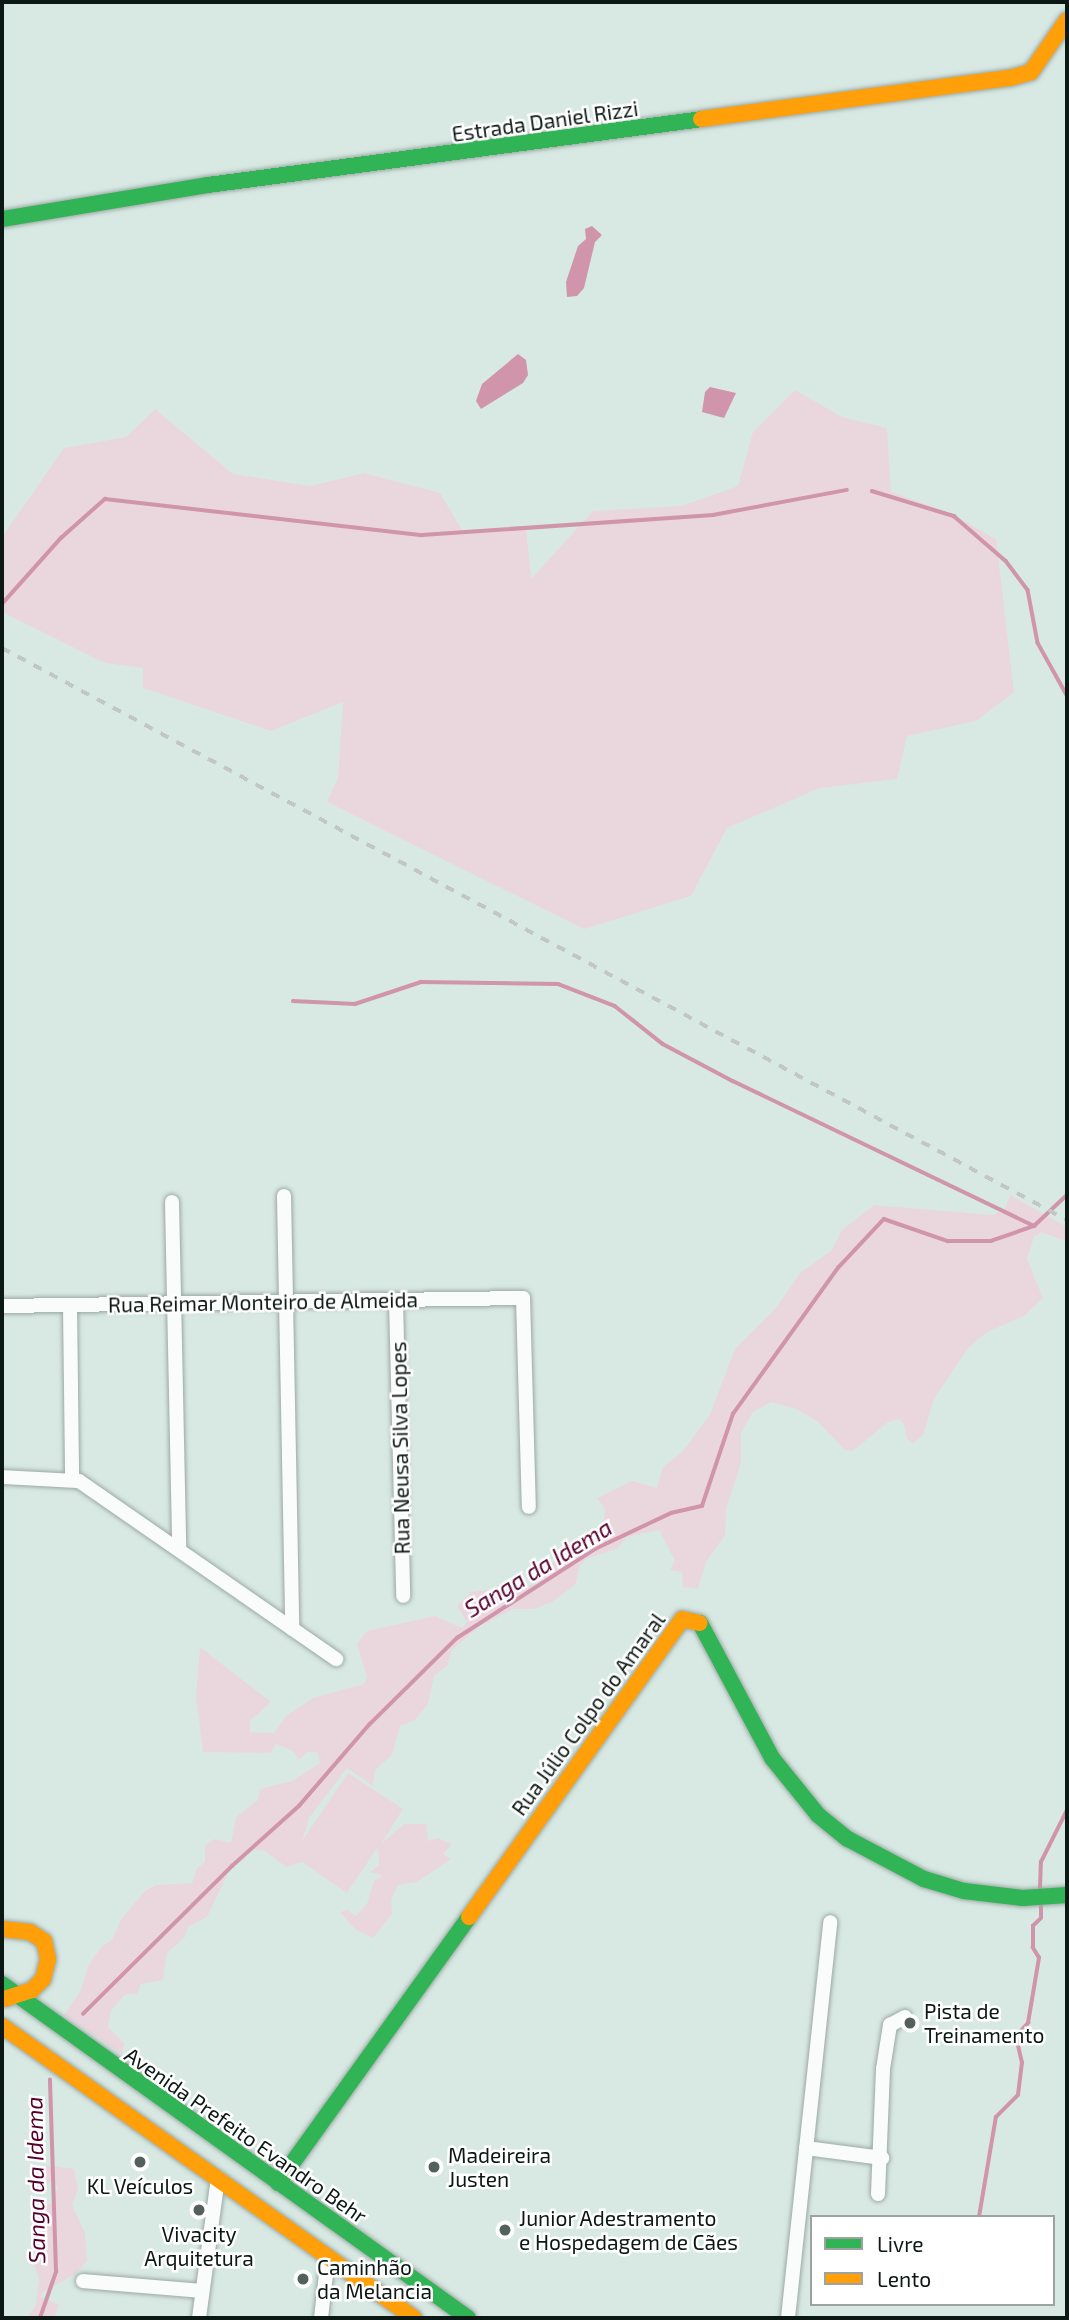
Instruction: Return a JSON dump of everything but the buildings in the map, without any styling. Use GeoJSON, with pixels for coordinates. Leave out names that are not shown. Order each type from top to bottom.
{"type":"FeatureCollection","features":[{"type":"Feature","properties":{"kind":"main road","name":"Estrada Daniel Rizzi"},"geometry":{"type":"LineString","coordinates":[[2,219],[208,185],[1010,78],[1031,72],[1067,20]]}},
{"type":"Feature","properties":{"kind":"main road","name":"Rua Júlio Colpo do Amaral"},"geometry":{"type":"LineString","coordinates":[[278,2183],[682,1619],[699,1622],[710,1635],[772,1758],[818,1815],[848,1839],[924,1879],[964,1891],[1031,1898],[1067,1895]]}},
{"type":"Feature","properties":{"kind":"main road"},"geometry":{"type":"LineString","coordinates":[[2,1929],[30,1932],[44,1941],[48,1959],[43,1979],[20,1996],[2,1998]]}},
{"type":"Feature","properties":{"kind":"main road","name":"Avenida Prefeito Evandro Behr"},"geometry":{"type":"LineString","coordinates":[[2,1984],[468,2318]]}},
{"type":"Feature","properties":{"kind":"main road"},"geometry":{"type":"LineString","coordinates":[[2,2026],[409,2316]]}},
{"type":"Feature","properties":{"kind":"street"},"geometry":{"type":"LineString","coordinates":[[284,1196],[292,1629]]}},
{"type":"Feature","properties":{"kind":"street"},"geometry":{"type":"LineString","coordinates":[[172,1202],[179,1547]]}},
{"type":"Feature","properties":{"kind":"street","name":"Rua Reimar Monteiro de Almeida"},"geometry":{"type":"LineString","coordinates":[[2,1306],[523,1298],[529,1507]]}},
{"type":"Feature","properties":{"kind":"street","name":"Rua Neusa Silva Lopes"},"geometry":{"type":"LineString","coordinates":[[396,1300],[403,1596]]}},
{"type":"Feature","properties":{"kind":"street"},"geometry":{"type":"LineString","coordinates":[[70,1305],[72,1478]]}},
{"type":"Feature","properties":{"kind":"street"},"geometry":{"type":"LineString","coordinates":[[2,1477],[72,1478],[179,1547],[336,1659]]}},
{"type":"Feature","properties":{"kind":"street"},"geometry":{"type":"LineString","coordinates":[[788,2318],[830,1922]]}},
{"type":"Feature","properties":{"kind":"street"},"geometry":{"type":"LineString","coordinates":[[878,2193],[884,2058],[890,2025],[905,2017]]}},
{"type":"Feature","properties":{"kind":"street"},"geometry":{"type":"LineString","coordinates":[[806,2148],[881,2158]]}},
{"type":"Feature","properties":{"kind":"street"},"geometry":{"type":"LineString","coordinates":[[199,2318],[218,2178]]}},
{"type":"Feature","properties":{"kind":"street"},"geometry":{"type":"LineString","coordinates":[[321,2318],[328,2257]]}},
{"type":"Feature","properties":{"kind":"street"},"geometry":{"type":"LineString","coordinates":[[83,2281],[202,2291]]}},
{"type":"Feature","properties":{"kind":"shaded area"},"geometry":{"type":"Polygon","coordinates":[[[592,226],[602,235],[595,242],[584,288],[577,296],[567,297],[566,282],[578,246],[586,239],[585,229],[592,226]]]}},
{"type":"Feature","properties":{"kind":"shaded area"},"geometry":{"type":"Polygon","coordinates":[[[518,354],[526,360],[528,375],[523,383],[481,409],[476,401],[482,384],[518,354]]]}},
{"type":"Feature","properties":{"kind":"shaded area"},"geometry":{"type":"Polygon","coordinates":[[[710,387],[736,393],[724,418],[702,412],[705,392],[710,387]]]}},
{"type":"Feature","properties":{"kind":"shaded area"},"geometry":{"type":"Polygon","coordinates":[[[795,390],[842,417],[887,428],[891,492],[950,513],[996,539],[1014,692],[976,721],[907,736],[897,779],[820,788],[727,828],[691,896],[584,929],[327,802],[338,778],[343,702],[271,731],[143,688],[143,668],[105,663],[2,612],[2,537],[64,448],[126,437],[155,409],[233,474],[311,486],[364,473],[440,493],[462,530],[526,527],[531,579],[593,511],[681,506],[738,486],[753,432],[795,390]]]}},
{"type":"Feature","properties":{"kind":"shaded area"},"geometry":{"type":"Polygon","coordinates":[[[1010,1195],[1067,1227],[1067,1242],[1041,1232],[1034,1237],[1027,1259],[1043,1298],[1024,1316],[987,1332],[968,1348],[934,1399],[923,1435],[913,1443],[907,1439],[904,1424],[899,1419],[888,1422],[853,1451],[845,1450],[817,1421],[796,1409],[771,1402],[753,1412],[741,1433],[741,1463],[726,1509],[725,1535],[706,1562],[698,1589],[683,1587],[682,1572],[670,1570],[675,1561],[659,1530],[627,1537],[618,1548],[586,1559],[579,1567],[576,1584],[552,1602],[534,1609],[513,1609],[480,1626],[452,1650],[447,1666],[434,1676],[428,1704],[414,1721],[400,1726],[392,1755],[375,1770],[373,1786],[347,1768],[309,1818],[302,1841],[348,1773],[403,1809],[381,1844],[404,1824],[426,1824],[428,1841],[438,1838],[452,1844],[443,1854],[451,1859],[417,1882],[398,1885],[391,1900],[392,1914],[373,1938],[356,1930],[340,1912],[348,1910],[356,1916],[367,1904],[374,1880],[383,1876],[370,1872],[379,1865],[378,1847],[347,1893],[302,1862],[286,1867],[265,1851],[248,1849],[244,1860],[233,1863],[207,1917],[188,1927],[185,1937],[167,1953],[163,1980],[141,1984],[137,1994],[126,1994],[111,2010],[108,2027],[124,2043],[122,2054],[64,2015],[80,1992],[89,1964],[102,1946],[112,1940],[122,1918],[145,1891],[156,1885],[192,1883],[197,1868],[205,1862],[205,1845],[215,1839],[231,1843],[236,1817],[258,1800],[260,1789],[292,1781],[320,1763],[317,1752],[307,1752],[299,1760],[293,1751],[276,1744],[270,1753],[203,1752],[196,1696],[200,1647],[271,1702],[250,1721],[250,1732],[274,1733],[286,1716],[313,1698],[364,1684],[367,1677],[357,1644],[367,1631],[435,1616],[462,1628],[467,1622],[457,1606],[471,1592],[532,1585],[565,1550],[586,1547],[595,1540],[603,1532],[605,1509],[597,1498],[632,1481],[657,1488],[663,1467],[683,1451],[710,1414],[735,1349],[776,1308],[801,1272],[832,1250],[842,1230],[874,1205],[993,1215],[1005,1209],[1010,1195]]]}},
{"type":"Feature","properties":{"kind":"shaded area"},"geometry":{"type":"Polygon","coordinates":[[[44,2165],[74,2169],[78,2189],[72,2205],[85,2233],[87,2261],[75,2274],[42,2293],[41,2297],[59,2305],[54,2318],[27,2318],[36,2305],[39,2279],[30,2254],[43,2249],[46,2239],[32,2210],[53,2203],[58,2187],[52,2179],[44,2189],[31,2181],[31,2169],[44,2165]]]}},
{"type":"Feature","properties":{"kind":"waterway"},"geometry":{"type":"LineString","coordinates":[[2,604],[61,538],[105,499],[422,535],[713,515],[847,490]]}},
{"type":"Feature","properties":{"kind":"waterway"},"geometry":{"type":"LineString","coordinates":[[872,491],[954,516],[1006,561],[1028,590],[1038,643],[1067,695]]}},
{"type":"Feature","properties":{"kind":"waterway"},"geometry":{"type":"LineString","coordinates":[[293,1001],[355,1004],[421,982],[558,984],[615,1006],[663,1044],[733,1081],[1034,1226]]}},
{"type":"Feature","properties":{"kind":"waterway","name":"Sanga da Idema"},"geometry":{"type":"LineString","coordinates":[[83,2014],[232,1866],[299,1806],[369,1725],[457,1638],[595,1549],[671,1513],[702,1506],[733,1414],[838,1268],[884,1219],[948,1241],[991,1241],[1034,1226],[1067,1195]]}},
{"type":"Feature","properties":{"kind":"waterway"},"geometry":{"type":"LineString","coordinates":[[1040,1888],[1041,1862],[1067,1810]]}},
{"type":"Feature","properties":{"kind":"waterway"},"geometry":{"type":"LineString","coordinates":[[979,2215],[996,2117],[1018,2095],[1022,2063],[1016,2036],[1028,2023],[1039,1958],[1033,1948],[1033,1926],[1041,1918],[1041,1907]]}},
{"type":"Feature","properties":{"kind":"waterway","name":"Sanga da Idema"},"geometry":{"type":"LineString","coordinates":[[40,2318],[56,2272],[50,2080]]}},
{"type":"Feature","properties":{"kind":"railway"},"geometry":{"type":"LineString","coordinates":[[2,648],[1067,1220]]}},
{"type":"Feature","properties":{"kind":"traffic: fast"},"geometry":{"type":"LineString","coordinates":[[2,219],[208,185],[701,119]]}},
{"type":"Feature","properties":{"kind":"traffic: fast"},"geometry":{"type":"LineString","coordinates":[[700,1623],[772,1758],[818,1815],[848,1839],[924,1879],[964,1891],[1023,1898],[1067,1895]]}},
{"type":"Feature","properties":{"kind":"traffic: fast"},"geometry":{"type":"LineString","coordinates":[[278,2183],[469,1917]]}},
{"type":"Feature","properties":{"kind":"traffic: fast"},"geometry":{"type":"LineString","coordinates":[[2,1984],[468,2318]]}},
{"type":"Feature","properties":{"kind":"traffic: slow"},"geometry":{"type":"LineString","coordinates":[[701,119],[1010,78],[1031,72],[1067,20]]}},
{"type":"Feature","properties":{"kind":"traffic: slow"},"geometry":{"type":"LineString","coordinates":[[469,1917],[682,1619],[700,1623]]}},
{"type":"Feature","properties":{"kind":"traffic: slow"},"geometry":{"type":"LineString","coordinates":[[2,1929],[30,1932],[44,1941],[48,1959],[43,1979],[32,1990],[5,1999]]}},
{"type":"Feature","properties":{"kind":"traffic: slow"},"geometry":{"type":"LineString","coordinates":[[2,2026],[414,2318]]}},
{"type":"Feature","properties":{"kind":"place","name":"Pista de Treinamento"},"geometry":{"type":"Point","coordinates":[910,2023]}},
{"type":"Feature","properties":{"kind":"place","name":"KL Veículos"},"geometry":{"type":"Point","coordinates":[140,2162]}},
{"type":"Feature","properties":{"kind":"place","name":"Madeireira Justen"},"geometry":{"type":"Point","coordinates":[434,2167]}},
{"type":"Feature","properties":{"kind":"place","name":"Vivacity Arquitetura"},"geometry":{"type":"Point","coordinates":[199,2210]}},
{"type":"Feature","properties":{"kind":"place","name":"Junior Adestramento e Hospedagem de Cães"},"geometry":{"type":"Point","coordinates":[505,2230]}},
{"type":"Feature","properties":{"kind":"place","name":"Caminhão da Melancia"},"geometry":{"type":"Point","coordinates":[303,2279]}}]}
